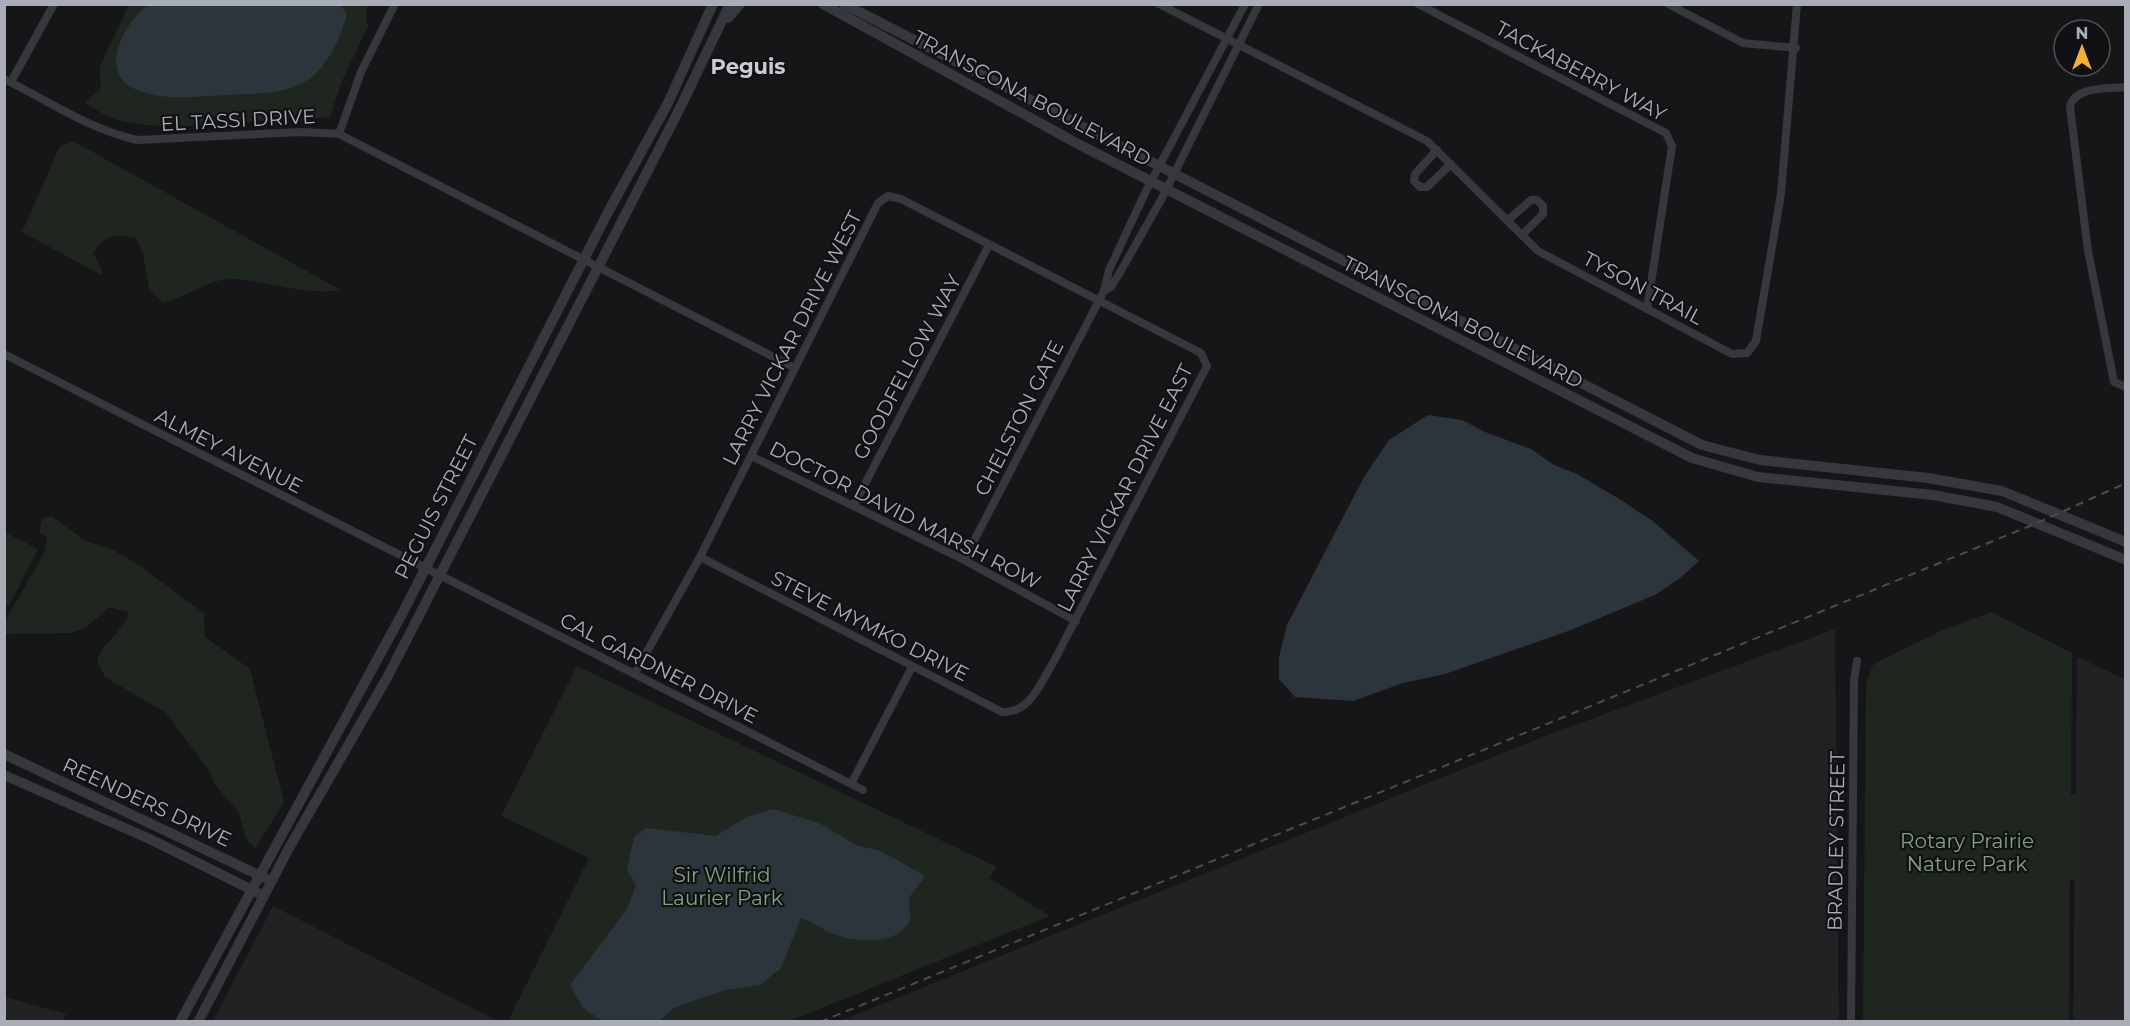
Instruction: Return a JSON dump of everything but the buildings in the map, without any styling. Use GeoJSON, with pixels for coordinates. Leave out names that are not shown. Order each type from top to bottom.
{"type":"FeatureCollection","features":[{"type":"Feature","properties":{"kind":"street"},"geometry":{"type":"LineString","coordinates":[[8,81],[54,4]]}},
{"type":"Feature","properties":{"kind":"street"},"geometry":{"type":"LineString","coordinates":[[339,134],[361,72],[395,4]]}},
{"type":"Feature","properties":{"kind":"street","name":"PEGUIS STREET"},"geometry":{"type":"LineString","coordinates":[[180,1022],[251,888],[347,718],[584,260],[668,103],[713,4]]}},
{"type":"Feature","properties":{"kind":"street","name":"PEGUIS STREET"},"geometry":{"type":"LineString","coordinates":[[198,1022],[264,896],[274,882],[290,848],[382,686],[439,577],[599,267],[730,4]]}},
{"type":"Feature","properties":{"kind":"street"},"geometry":{"type":"LineString","coordinates":[[721,24],[740,4]]}},
{"type":"Feature","properties":{"kind":"street","name":"TRANSCONA BOULEVARD"},"geometry":{"type":"LineString","coordinates":[[823,4],[1151,181],[1692,458],[1758,477],[1933,495],[1997,507],[2126,560]]}},
{"type":"Feature","properties":{"kind":"street","name":"TRANSCONA BOULEVARD"},"geometry":{"type":"LineString","coordinates":[[844,4],[1702,445],[1760,460],[1928,478],[2002,491],[2126,542]]}},
{"type":"Feature","properties":{"kind":"street","name":"TYSON TRAIL"},"geometry":{"type":"LineString","coordinates":[[1159,4],[1427,141],[1538,251],[1732,354],[1747,353],[1756,342],[1782,194],[1796,48],[1797,4]]}},
{"type":"Feature","properties":{"kind":"street","name":"CHELSTON GATE"},"geometry":{"type":"LineString","coordinates":[[964,560],[1104,291],[1109,270],[1158,167],[1245,4]]}},
{"type":"Feature","properties":{"kind":"street","name":"CHELSTON GATE"},"geometry":{"type":"LineString","coordinates":[[1104,291],[1111,287],[1167,189],[1259,4]]}},
{"type":"Feature","properties":{"kind":"street","name":"TACKABERRY WAY"},"geometry":{"type":"LineString","coordinates":[[1418,4],[1666,133],[1672,146],[1647,309]]}},
{"type":"Feature","properties":{"kind":"street"},"geometry":{"type":"LineString","coordinates":[[1668,4],[1743,44],[1796,48]]}},
{"type":"Feature","properties":{"kind":"street","name":"EL TASSI DRIVE"},"geometry":{"type":"LineString","coordinates":[[8,81],[84,123],[111,134],[137,140],[303,132],[339,134],[794,367]]}},
{"type":"Feature","properties":{"kind":"street"},"geometry":{"type":"LineString","coordinates":[[2126,87],[2082,92],[2072,99],[2070,107],[2088,251],[2100,315],[2114,382],[2126,387]]}},
{"type":"Feature","properties":{"kind":"street"},"geometry":{"type":"LineString","coordinates":[[1437,150],[1415,174],[1414,181],[1420,187],[1427,187],[1451,164]]}},
{"type":"Feature","properties":{"kind":"street","name":"LARRY VICKAR DRIVE WEST"},"geometry":{"type":"LineString","coordinates":[[635,673],[700,557],[878,203],[888,196],[901,199],[1099,300]]}},
{"type":"Feature","properties":{"kind":"street"},"geometry":{"type":"LineString","coordinates":[[1508,220],[1531,200],[1537,200],[1543,206],[1543,214],[1522,235]]}},
{"type":"Feature","properties":{"kind":"street","name":"GOODFELLOW WAY"},"geometry":{"type":"LineString","coordinates":[[854,505],[989,245]]}},
{"type":"Feature","properties":{"kind":"street","name":"LARRY VICKAR DRIVE EAST"},"geometry":{"type":"LineString","coordinates":[[1025,707],[1076,621],[1207,366],[1201,353],[1099,300]]}},
{"type":"Feature","properties":{"kind":"street","name":"ALMEY AVENUE"},"geometry":{"type":"LineString","coordinates":[[4,354],[439,577]]}},
{"type":"Feature","properties":{"kind":"street","name":"DOCTOR DAVID MARSH ROW"},"geometry":{"type":"LineString","coordinates":[[751,456],[964,560],[1076,621]]}},
{"type":"Feature","properties":{"kind":"street","name":"STEVE MYMKO DRIVE"},"geometry":{"type":"LineString","coordinates":[[700,557],[1002,712],[1014,713],[1025,707]]}},
{"type":"Feature","properties":{"kind":"street","name":"CAL GARDNER DRIVE"},"geometry":{"type":"LineString","coordinates":[[439,577],[635,673],[863,790]]}},
{"type":"Feature","properties":{"kind":"street","name":"BRADLEY STREET"},"geometry":{"type":"LineString","coordinates":[[1851,1022],[1857,661]]}},
{"type":"Feature","properties":{"kind":"street"},"geometry":{"type":"LineString","coordinates":[[850,784],[912,667]]}},
{"type":"Feature","properties":{"kind":"street","name":"REENDERS DRIVE"},"geometry":{"type":"LineString","coordinates":[[4,754],[274,882]]}},
{"type":"Feature","properties":{"kind":"street","name":"REENDERS DRIVE"},"geometry":{"type":"LineString","coordinates":[[4,774],[152,840],[264,896]]}},
{"type":"Feature","properties":{"kind":"shaded area"},"geometry":{"type":"Polygon","coordinates":[[[148,5],[340,5],[347,13],[334,49],[319,70],[310,78],[288,89],[251,94],[165,97],[137,90],[125,82],[118,72],[116,60],[123,35],[130,23],[148,5]]]}},
{"type":"Feature","properties":{"kind":"shaded area"},"geometry":{"type":"Polygon","coordinates":[[[1428,415],[1462,420],[1485,432],[1531,449],[1554,465],[1577,474],[1621,500],[1654,522],[1699,561],[1680,578],[1655,595],[1571,630],[1445,674],[1403,683],[1353,701],[1295,697],[1279,679],[1279,657],[1287,625],[1364,477],[1389,440],[1428,415]]]}},
{"type":"Feature","properties":{"kind":"shaded area"},"geometry":{"type":"Polygon","coordinates":[[[1835,629],[1839,1021],[840,1021],[1540,738],[1835,629]]]}},
{"type":"Feature","properties":{"kind":"shaded area"},"geometry":{"type":"Polygon","coordinates":[[[2077,657],[2125,679],[2126,1021],[2073,1022],[2077,657]]]}},
{"type":"Feature","properties":{"kind":"shaded area"},"geometry":{"type":"Polygon","coordinates":[[[773,809],[819,823],[856,845],[881,851],[925,876],[911,895],[910,919],[902,930],[884,939],[850,939],[831,933],[801,918],[781,968],[760,985],[726,990],[692,1001],[674,1008],[659,1021],[602,1021],[583,1008],[570,985],[627,909],[636,885],[627,870],[634,837],[646,828],[716,836],[746,817],[773,809]]]}},
{"type":"Feature","properties":{"kind":"shaded area"},"geometry":{"type":"Polygon","coordinates":[[[273,906],[498,1021],[213,1021],[273,906]]]}},
{"type":"Feature","properties":{"kind":"shaded area"},"geometry":{"type":"Polygon","coordinates":[[[4,997],[66,1014],[63,1021],[5,1021],[4,997]]]}},
{"type":"Feature","properties":{"kind":"green space"},"geometry":{"type":"Polygon","coordinates":[[[129,5],[367,5],[366,22],[369,24],[341,83],[330,118],[167,126],[114,119],[85,103],[101,88],[99,68],[129,5]]]}},
{"type":"Feature","properties":{"kind":"green space"},"geometry":{"type":"Polygon","coordinates":[[[73,141],[341,290],[300,290],[234,279],[207,285],[163,303],[149,288],[143,253],[136,238],[112,237],[97,247],[93,253],[101,268],[101,275],[22,232],[60,146],[73,141]]]}},
{"type":"Feature","properties":{"kind":"green space"},"geometry":{"type":"Polygon","coordinates":[[[51,516],[86,541],[113,550],[137,564],[204,613],[205,637],[250,669],[284,802],[255,849],[246,838],[239,813],[215,785],[209,770],[166,713],[105,677],[97,661],[104,648],[123,625],[129,612],[109,607],[86,628],[70,633],[5,634],[5,621],[44,553],[47,537],[39,532],[42,519],[51,516]]]}},
{"type":"Feature","properties":{"kind":"green space"},"geometry":{"type":"Polygon","coordinates":[[[4,532],[38,549],[9,606],[5,603],[4,532]]]}},
{"type":"Feature","properties":{"kind":"green space","name":"Rotary Prairie Nature Park"},"geometry":{"type":"Polygon","coordinates":[[[1991,612],[2072,653],[2071,795],[2080,793],[2077,880],[2070,880],[2069,1021],[1863,1021],[1866,683],[1873,665],[1881,660],[1941,631],[1991,612]]]}},
{"type":"Feature","properties":{"kind":"green space","name":"Sir Wilfrid Laurier Park"},"geometry":{"type":"Polygon","coordinates":[[[577,666],[997,867],[989,878],[1050,916],[789,1021],[508,1021],[589,858],[501,816],[577,666]]]}},
{"type":"Feature","properties":{"kind":"railway"},"geometry":{"type":"LineString","coordinates":[[820,1022],[2037,523],[2126,483]]}},
{"type":"Feature","properties":{"kind":"district","name":"Peguis"},"geometry":{"type":"Point","coordinates":[748,66]}}]}
